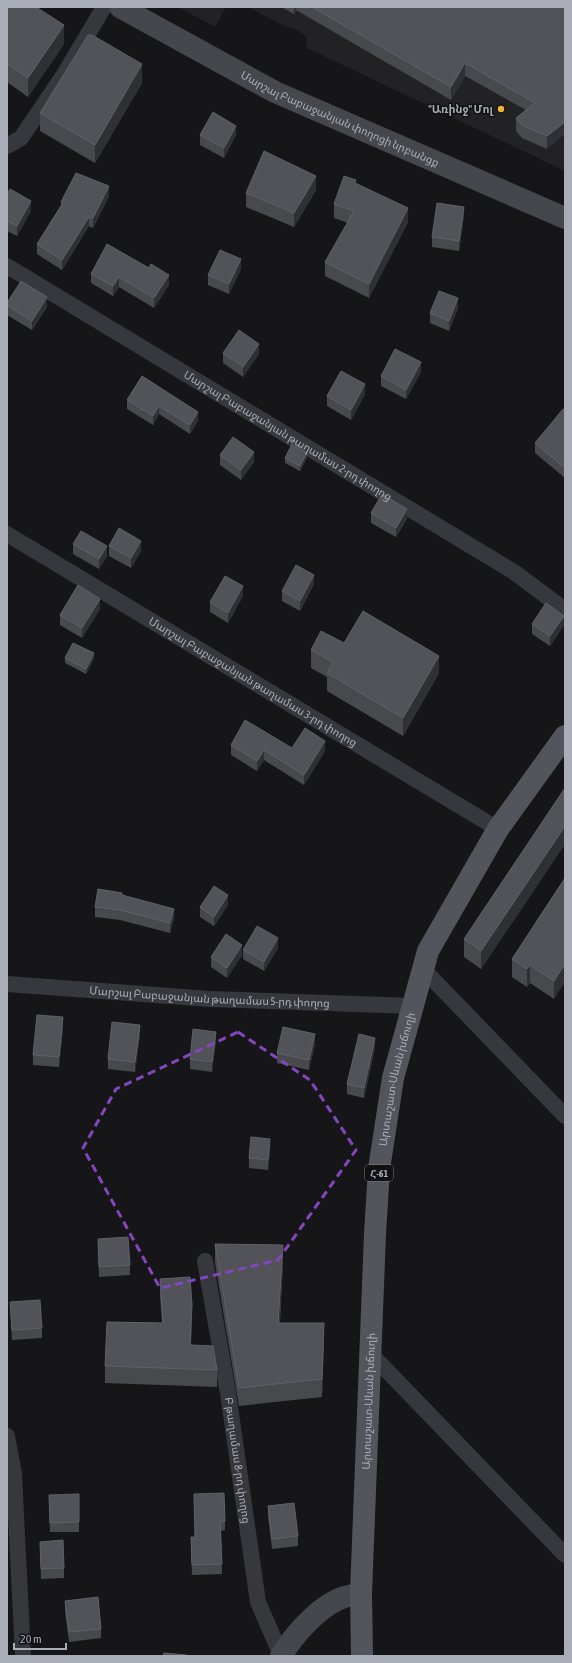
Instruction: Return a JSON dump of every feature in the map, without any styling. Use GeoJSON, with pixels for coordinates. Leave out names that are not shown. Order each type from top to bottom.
{"type":"FeatureCollection","features":[{"type":"Feature","properties":{"kind":"main road","name":"Արտաշատ-Սևան խճուղի"},"geometry":{"type":"LineString","coordinates":[[362,1656],[362,1593],[370,1353],[379,1170],[393,1078],[428,951],[498,829],[565,736]]}},
{"type":"Feature","properties":{"kind":"street"},"geometry":{"type":"LineString","coordinates":[[7,146],[21,138],[63,76],[104,7]]}},
{"type":"Feature","properties":{"kind":"street","name":"Մարշալ Բաբաջանյան փողոցի նրբանցք"},"geometry":{"type":"LineString","coordinates":[[120,7],[275,92],[565,218]]}},
{"type":"Feature","properties":{"kind":"street","name":"Մարշալ Բաբաջանյան թաղամաս 2-րդ փողոց"},"geometry":{"type":"LineString","coordinates":[[7,266],[514,572],[565,610]]}},
{"type":"Feature","properties":{"kind":"street","name":"Մարշալ Բաբաջանյան թաղամաս 3-րդ փողոց"},"geometry":{"type":"LineString","coordinates":[[7,534],[498,829]]}},
{"type":"Feature","properties":{"kind":"street"},"geometry":{"type":"LineString","coordinates":[[423,969],[565,1116]]}},
{"type":"Feature","properties":{"kind":"street","name":"Մարշալ Բաբաջանյան թաղամաս 5-րդ փողոց"},"geometry":{"type":"LineString","coordinates":[[7,984],[210,999],[413,1006]]}},
{"type":"Feature","properties":{"kind":"street","name":"Բ թաղամաս 8-րդ փողոց"},"geometry":{"type":"LineString","coordinates":[[205,1261],[228,1393],[258,1602],[281,1656]]}},
{"type":"Feature","properties":{"kind":"street"},"geometry":{"type":"LineString","coordinates":[[370,1353],[565,1555]]}},
{"type":"Feature","properties":{"kind":"street"},"geometry":{"type":"LineString","coordinates":[[7,1436],[14,1474],[23,1656]]}},
{"type":"Feature","properties":{"kind":"street"},"geometry":{"type":"LineString","coordinates":[[281,1656],[296,1635],[320,1611],[338,1599],[362,1593]]}},
{"type":"Feature","properties":{"kind":"highlighted area"},"geometry":{"type":"Polygon","coordinates":[[[238,1032],[310,1080],[356,1150],[278,1260],[160,1288],[83,1148],[116,1089],[238,1032]]]}},
{"type":"Feature","properties":{"kind":"shaded area"},"geometry":{"type":"Polygon","coordinates":[[[178,7],[226,7],[215,27],[178,7]]]}},
{"type":"Feature","properties":{"kind":"shaded area","name":"\"Առինջ\" Մոլ"},"geometry":{"type":"Polygon","coordinates":[[[248,7],[565,7],[565,171],[307,48],[306,36],[293,28],[286,27],[248,7]]]}},
{"type":"Feature","properties":{"kind":"building"},"geometry":{"type":"Polygon","coordinates":[[[7,7],[36,7],[64,25],[28,78],[7,64],[7,7]]]}},
{"type":"Feature","properties":{"kind":"building"},"geometry":{"type":"Polygon","coordinates":[[[312,7],[565,7],[565,122],[547,136],[522,125],[516,118],[535,103],[465,63],[451,87],[312,7]]]}},
{"type":"Feature","properties":{"kind":"building"},"geometry":{"type":"Polygon","coordinates":[[[88,35],[92,35],[142,64],[95,145],[40,113],[88,35]]]}},
{"type":"Feature","properties":{"kind":"building"},"geometry":{"type":"Polygon","coordinates":[[[213,112],[236,126],[224,148],[200,135],[213,112]]]}},
{"type":"Feature","properties":{"kind":"building"},"geometry":{"type":"Polygon","coordinates":[[[264,151],[316,176],[294,213],[246,193],[264,151]]]}},
{"type":"Feature","properties":{"kind":"building"},"geometry":{"type":"Polygon","coordinates":[[[76,173],[109,186],[93,218],[89,217],[62,260],[37,244],[63,203],[61,202],[76,173]]]}},
{"type":"Feature","properties":{"kind":"building"},"geometry":{"type":"Polygon","coordinates":[[[344,176],[356,180],[355,183],[408,208],[369,284],[325,262],[354,211],[334,204],[344,176]]]}},
{"type":"Feature","properties":{"kind":"building"},"geometry":{"type":"Polygon","coordinates":[[[10,189],[31,201],[17,226],[7,221],[7,195],[10,189]]]}},
{"type":"Feature","properties":{"kind":"building"},"geometry":{"type":"Polygon","coordinates":[[[437,203],[464,207],[459,241],[432,237],[437,203]]]}},
{"type":"Feature","properties":{"kind":"building"},"geometry":{"type":"Polygon","coordinates":[[[107,244],[149,268],[151,264],[169,275],[154,298],[119,277],[113,286],[91,274],[107,244]]]}},
{"type":"Feature","properties":{"kind":"building"},"geometry":{"type":"Polygon","coordinates":[[[220,250],[241,259],[229,284],[208,275],[220,250]]]}},
{"type":"Feature","properties":{"kind":"building"},"geometry":{"type":"Polygon","coordinates":[[[21,281],[47,297],[32,321],[7,305],[21,281]]]}},
{"type":"Feature","properties":{"kind":"building"},"geometry":{"type":"Polygon","coordinates":[[[439,291],[458,298],[449,321],[430,313],[439,291]]]}},
{"type":"Feature","properties":{"kind":"building"},"geometry":{"type":"Polygon","coordinates":[[[239,330],[259,344],[243,367],[223,353],[239,330]]]}},
{"type":"Feature","properties":{"kind":"building"},"geometry":{"type":"Polygon","coordinates":[[[395,349],[421,362],[406,390],[381,376],[395,349]]]}},
{"type":"Feature","properties":{"kind":"building"},"geometry":{"type":"Polygon","coordinates":[[[341,371],[365,384],[351,410],[327,396],[341,371]]]}},
{"type":"Feature","properties":{"kind":"building"},"geometry":{"type":"Polygon","coordinates":[[[142,376],[198,412],[190,425],[159,406],[153,416],[127,400],[142,376]]]}},
{"type":"Feature","properties":{"kind":"building"},"geometry":{"type":"Polygon","coordinates":[[[563,409],[565,410],[565,468],[535,443],[563,409]]]}},
{"type":"Feature","properties":{"kind":"building"},"geometry":{"type":"Polygon","coordinates":[[[233,437],[254,452],[241,470],[220,455],[233,437]]]}},
{"type":"Feature","properties":{"kind":"building"},"geometry":{"type":"Polygon","coordinates":[[[292,444],[307,453],[300,466],[285,458],[292,444]]]}},
{"type":"Feature","properties":{"kind":"building"},"geometry":{"type":"Polygon","coordinates":[[[382,494],[407,509],[396,528],[371,513],[382,494]]]}},
{"type":"Feature","properties":{"kind":"building"},"geometry":{"type":"Polygon","coordinates":[[[119,528],[141,541],[131,558],[109,546],[119,528]]]}},
{"type":"Feature","properties":{"kind":"building"},"geometry":{"type":"Polygon","coordinates":[[[81,531],[107,546],[99,559],[73,544],[81,531]]]}},
{"type":"Feature","properties":{"kind":"building"},"geometry":{"type":"Polygon","coordinates":[[[296,565],[314,575],[300,601],[282,591],[296,565]]]}},
{"type":"Feature","properties":{"kind":"building"},"geometry":{"type":"Polygon","coordinates":[[[225,576],[243,586],[228,613],[210,602],[225,576]]]}},
{"type":"Feature","properties":{"kind":"building"},"geometry":{"type":"Polygon","coordinates":[[[78,585],[100,599],[82,628],[60,615],[78,585]]]}},
{"type":"Feature","properties":{"kind":"building"},"geometry":{"type":"Polygon","coordinates":[[[546,603],[564,616],[550,636],[532,624],[546,603]]]}},
{"type":"Feature","properties":{"kind":"building"},"geometry":{"type":"Polygon","coordinates":[[[363,611],[439,656],[403,718],[327,673],[333,662],[311,650],[321,631],[344,643],[363,611]]]}},
{"type":"Feature","properties":{"kind":"building"},"geometry":{"type":"Polygon","coordinates":[[[73,643],[94,653],[86,669],[65,658],[73,643]]]}},
{"type":"Feature","properties":{"kind":"building"},"geometry":{"type":"Polygon","coordinates":[[[245,720],[292,748],[305,728],[325,741],[304,775],[264,750],[257,761],[231,745],[245,720]]]}},
{"type":"Feature","properties":{"kind":"building"},"geometry":{"type":"Polygon","coordinates":[[[565,788],[565,826],[481,951],[464,939],[565,788]]]}},
{"type":"Feature","properties":{"kind":"building"},"geometry":{"type":"Polygon","coordinates":[[[565,878],[565,964],[554,981],[530,965],[527,969],[512,959],[565,878]]]}},
{"type":"Feature","properties":{"kind":"building"},"geometry":{"type":"Polygon","coordinates":[[[214,886],[228,895],[214,917],[200,907],[214,886]]]}},
{"type":"Feature","properties":{"kind":"building"},"geometry":{"type":"Polygon","coordinates":[[[98,889],[122,893],[122,895],[174,909],[170,923],[120,910],[95,907],[98,889]]]}},
{"type":"Feature","properties":{"kind":"building"},"geometry":{"type":"Polygon","coordinates":[[[257,926],[278,938],[264,962],[243,950],[257,926]]]}},
{"type":"Feature","properties":{"kind":"building"},"geometry":{"type":"Polygon","coordinates":[[[226,934],[242,945],[227,968],[211,957],[226,934]]]}},
{"type":"Feature","properties":{"kind":"building"},"geometry":{"type":"Polygon","coordinates":[[[37,1015],[63,1017],[59,1057],[33,1055],[37,1015]]]}},
{"type":"Feature","properties":{"kind":"building"},"geometry":{"type":"Polygon","coordinates":[[[112,1022],[140,1025],[135,1062],[108,1059],[112,1022]]]}},
{"type":"Feature","properties":{"kind":"building"},"geometry":{"type":"Polygon","coordinates":[[[283,1027],[315,1034],[309,1060],[277,1053],[283,1027]]]}},
{"type":"Feature","properties":{"kind":"building"},"geometry":{"type":"Polygon","coordinates":[[[193,1029],[216,1032],[212,1062],[190,1059],[193,1029]]]}},
{"type":"Feature","properties":{"kind":"building"},"geometry":{"type":"Polygon","coordinates":[[[359,1034],[375,1038],[364,1088],[347,1084],[359,1034]]]}},
{"type":"Feature","properties":{"kind":"building"},"geometry":{"type":"Polygon","coordinates":[[[251,1137],[270,1139],[268,1160],[249,1158],[251,1137]]]}},
{"type":"Feature","properties":{"kind":"building"},"geometry":{"type":"Polygon","coordinates":[[[128,1237],[130,1265],[99,1267],[98,1239],[128,1237]]]}},
{"type":"Feature","properties":{"kind":"building"},"geometry":{"type":"Polygon","coordinates":[[[215,1244],[283,1245],[278,1323],[324,1323],[322,1379],[239,1388],[215,1244]]]}},
{"type":"Feature","properties":{"kind":"building"},"geometry":{"type":"Polygon","coordinates":[[[190,1277],[192,1305],[190,1345],[213,1346],[217,1370],[105,1366],[107,1322],[163,1323],[160,1279],[190,1277]]]}},
{"type":"Feature","properties":{"kind":"building"},"geometry":{"type":"Polygon","coordinates":[[[40,1300],[42,1328],[12,1330],[10,1302],[40,1300]]]}},
{"type":"Feature","properties":{"kind":"building"},"geometry":{"type":"Polygon","coordinates":[[[224,1493],[225,1521],[220,1521],[222,1564],[192,1565],[191,1537],[195,1537],[194,1494],[224,1493]]]}},
{"type":"Feature","properties":{"kind":"building"},"geometry":{"type":"Polygon","coordinates":[[[79,1494],[79,1522],[50,1523],[49,1495],[79,1494]]]}},
{"type":"Feature","properties":{"kind":"building"},"geometry":{"type":"Polygon","coordinates":[[[294,1503],[298,1536],[272,1539],[268,1506],[294,1503]]]}},
{"type":"Feature","properties":{"kind":"building"},"geometry":{"type":"Polygon","coordinates":[[[63,1540],[64,1568],[41,1569],[40,1542],[63,1540]]]}},
{"type":"Feature","properties":{"kind":"building"},"geometry":{"type":"Polygon","coordinates":[[[98,1597],[101,1629],[69,1632],[65,1601],[98,1597]]]}},
{"type":"Feature","properties":{"kind":"building"},"geometry":{"type":"Polygon","coordinates":[[[164,1653],[187,1655],[187,1656],[163,1656],[164,1653]]]}},
{"type":"Feature","properties":{"kind":"place","name":"\"Առինջ\" Մոլ"},"geometry":{"type":"Point","coordinates":[501,109]}}]}
